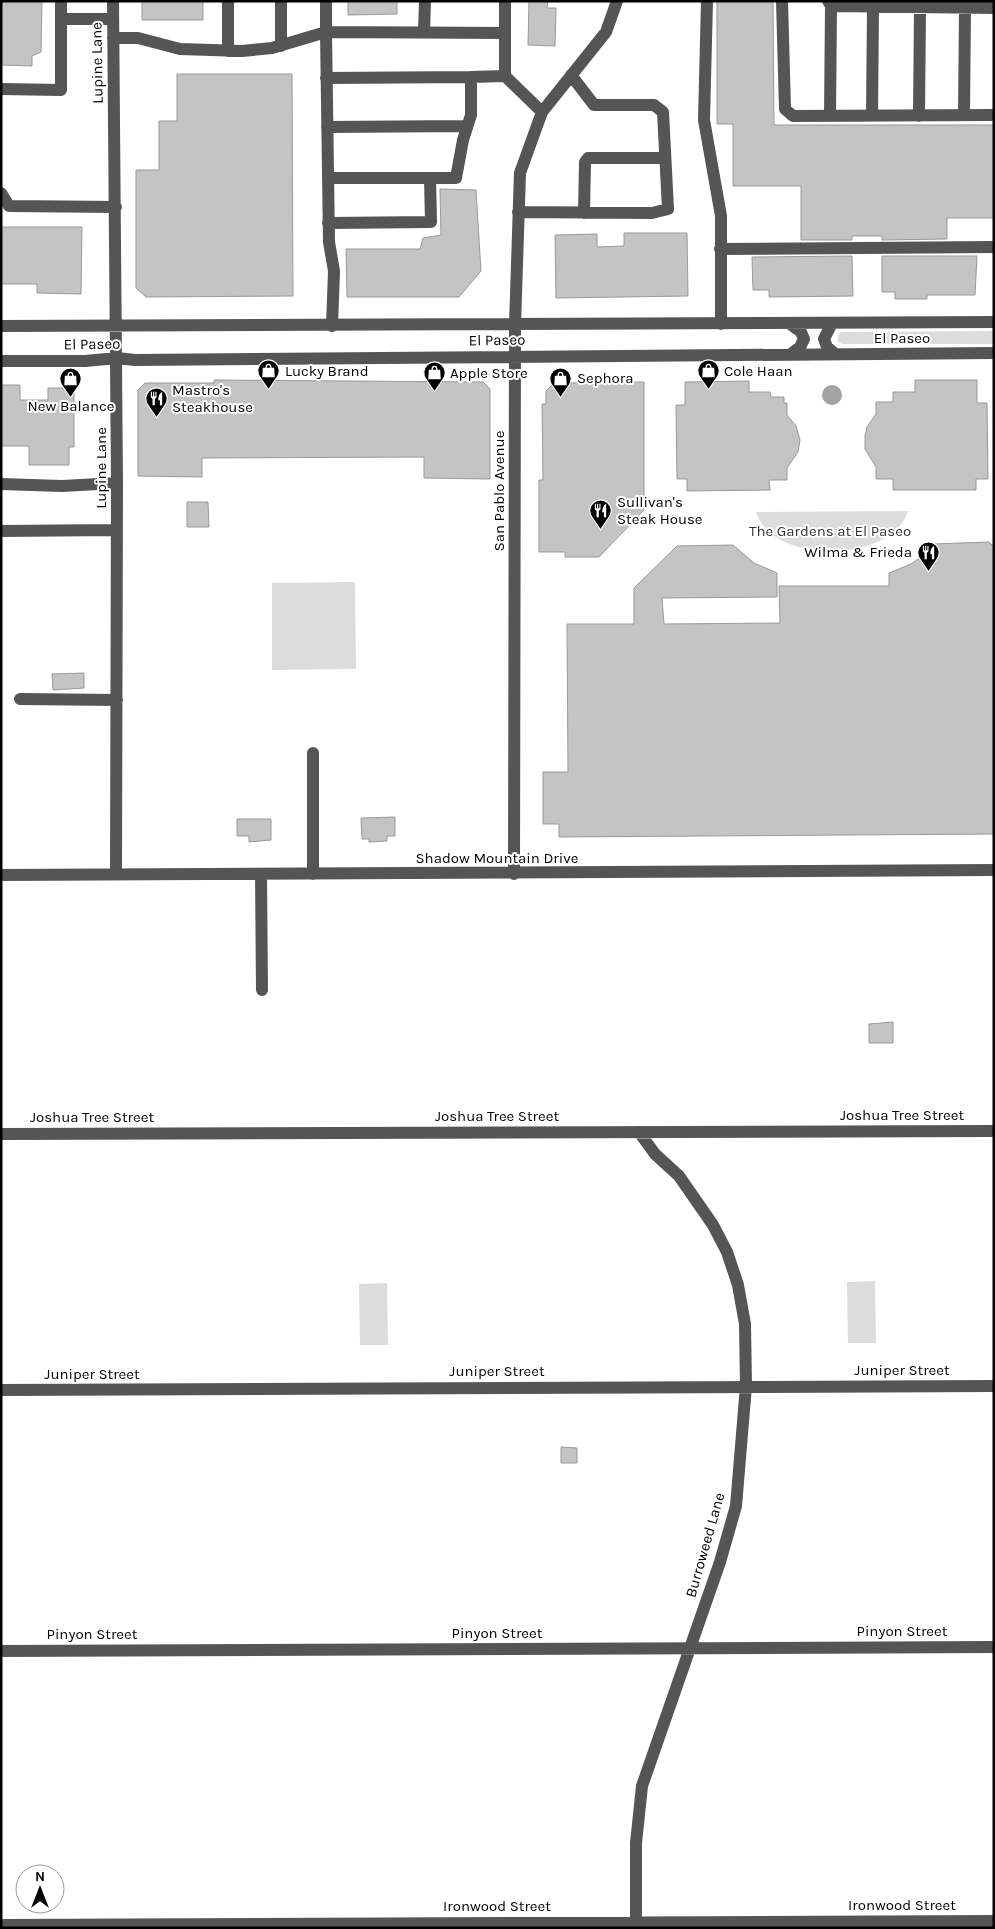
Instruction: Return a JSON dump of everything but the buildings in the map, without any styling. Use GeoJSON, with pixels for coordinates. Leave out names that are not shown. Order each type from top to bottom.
{"type":"FeatureCollection","features":[{"type":"Feature","properties":{"kind":"street"},"geometry":{"type":"LineString","coordinates":[[1,90],[61,90],[61,1]]}},
{"type":"Feature","properties":{"kind":"street","name":"Lupine Lane"},"geometry":{"type":"LineString","coordinates":[[113,1],[117,326],[116,874]]}},
{"type":"Feature","properties":{"kind":"street"},"geometry":{"type":"LineString","coordinates":[[228,1],[228,51]]}},
{"type":"Feature","properties":{"kind":"street"},"geometry":{"type":"LineString","coordinates":[[281,1],[281,46]]}},
{"type":"Feature","properties":{"kind":"street"},"geometry":{"type":"LineString","coordinates":[[326,1],[328,223],[334,271],[332,326]]}},
{"type":"Feature","properties":{"kind":"street"},"geometry":{"type":"LineString","coordinates":[[424,32],[425,1]]}},
{"type":"Feature","properties":{"kind":"street"},"geometry":{"type":"LineString","coordinates":[[505,1],[505,76],[542,112]]}},
{"type":"Feature","properties":{"kind":"street","name":"San Pablo Avenue"},"geometry":{"type":"LineString","coordinates":[[514,874],[516,325],[520,173],[542,112],[606,32],[617,1]]}},
{"type":"Feature","properties":{"kind":"street"},"geometry":{"type":"LineString","coordinates":[[706,1],[704,120],[720,216],[720,324]]}},
{"type":"Feature","properties":{"kind":"street"},"geometry":{"type":"LineString","coordinates":[[782,1],[784,109],[793,116],[994,115]]}},
{"type":"Feature","properties":{"kind":"street"},"geometry":{"type":"LineString","coordinates":[[830,116],[830,4],[940,4],[965,8],[994,8]]}},
{"type":"Feature","properties":{"kind":"street"},"geometry":{"type":"LineString","coordinates":[[872,116],[882,5]]}},
{"type":"Feature","properties":{"kind":"street"},"geometry":{"type":"LineString","coordinates":[[911,5],[919,116]]}},
{"type":"Feature","properties":{"kind":"street"},"geometry":{"type":"LineString","coordinates":[[964,115],[965,8]]}},
{"type":"Feature","properties":{"kind":"street"},"geometry":{"type":"LineString","coordinates":[[61,19],[113,19]]}},
{"type":"Feature","properties":{"kind":"street"},"geometry":{"type":"LineString","coordinates":[[113,38],[138,38],[180,49],[228,51],[281,46],[326,32],[505,33]]}},
{"type":"Feature","properties":{"kind":"street"},"geometry":{"type":"LineString","coordinates":[[518,212],[652,213],[668,209],[663,112],[654,105],[594,105],[571,75]]}},
{"type":"Feature","properties":{"kind":"street"},"geometry":{"type":"LineString","coordinates":[[326,78],[505,76]]}},
{"type":"Feature","properties":{"kind":"street"},"geometry":{"type":"LineString","coordinates":[[328,178],[456,178],[471,115],[471,77]]}},
{"type":"Feature","properties":{"kind":"street"},"geometry":{"type":"LineString","coordinates":[[327,127],[467,126]]}},
{"type":"Feature","properties":{"kind":"street"},"geometry":{"type":"LineString","coordinates":[[584,213],[585,162],[588,158],[665,158]]}},
{"type":"Feature","properties":{"kind":"street"},"geometry":{"type":"LineString","coordinates":[[328,223],[431,222],[430,178]]}},
{"type":"Feature","properties":{"kind":"street"},"geometry":{"type":"LineString","coordinates":[[1,193],[9,206],[116,207]]}},
{"type":"Feature","properties":{"kind":"street"},"geometry":{"type":"LineString","coordinates":[[720,249],[994,246]]}},
{"type":"Feature","properties":{"kind":"street","name":"El Paseo"},"geometry":{"type":"LineString","coordinates":[[1,326],[994,322]]}},
{"type":"Feature","properties":{"kind":"street"},"geometry":{"type":"LineString","coordinates":[[832,323],[824,339],[828,347],[835,354]]}},
{"type":"Feature","properties":{"kind":"street"},"geometry":{"type":"LineString","coordinates":[[790,324],[801,332],[804,339],[800,347],[791,354]]}},
{"type":"Feature","properties":{"kind":"street"},"geometry":{"type":"LineString","coordinates":[[988,353],[994,348]]}},
{"type":"Feature","properties":{"kind":"street","name":"El Paseo"},"geometry":{"type":"LineString","coordinates":[[1,361],[85,361],[117,358],[134,360],[516,355],[988,353]]}},
{"type":"Feature","properties":{"kind":"street"},"geometry":{"type":"LineString","coordinates":[[1,484],[62,486],[117,483]]}},
{"type":"Feature","properties":{"kind":"street"},"geometry":{"type":"LineString","coordinates":[[1,531],[117,530]]}},
{"type":"Feature","properties":{"kind":"street"},"geometry":{"type":"LineString","coordinates":[[20,700],[117,700]]}},
{"type":"Feature","properties":{"kind":"street"},"geometry":{"type":"LineString","coordinates":[[313,753],[313,874]]}},
{"type":"Feature","properties":{"kind":"street","name":"Shadow Mountain Drive"},"geometry":{"type":"LineString","coordinates":[[1,875],[514,874],[994,870]]}},
{"type":"Feature","properties":{"kind":"street"},"geometry":{"type":"LineString","coordinates":[[261,874],[262,990]]}},
{"type":"Feature","properties":{"kind":"street","name":"Joshua Tree Street"},"geometry":{"type":"LineString","coordinates":[[1,1134],[994,1131]]}},
{"type":"Feature","properties":{"kind":"street","name":"Burroweed Lane"},"geometry":{"type":"LineString","coordinates":[[636,1925],[636,1843],[642,1786],[688,1648],[720,1562],[736,1506],[746,1386],[745,1324],[738,1285],[727,1252],[713,1225],[679,1176],[655,1154],[639,1132]]}},
{"type":"Feature","properties":{"kind":"street","name":"Juniper Street"},"geometry":{"type":"LineString","coordinates":[[1,1390],[994,1386]]}},
{"type":"Feature","properties":{"kind":"street","name":"Pinyon Street"},"geometry":{"type":"LineString","coordinates":[[1,1651],[994,1646]]}},
{"type":"Feature","properties":{"kind":"street","name":"Ironwood Street"},"geometry":{"type":"LineString","coordinates":[[1,1925],[968,1924],[994,1921]]}},
{"type":"Feature","properties":{"kind":"green space"},"geometry":{"type":"Polygon","coordinates":[[[994,331],[994,344],[842,344],[838,342],[838,336],[841,332],[994,331]]]}},
{"type":"Feature","properties":{"kind":"green space","name":"The Gardens at El Paseo"},"geometry":{"type":"Polygon","coordinates":[[[908,511],[898,528],[880,541],[858,548],[833,551],[808,549],[785,542],[767,530],[756,512],[908,511]]]}},
{"type":"Feature","properties":{"kind":"green space"},"geometry":{"type":"Polygon","coordinates":[[[355,582],[356,669],[272,670],[272,583],[355,582]]]}},
{"type":"Feature","properties":{"kind":"green space"},"geometry":{"type":"Polygon","coordinates":[[[875,1281],[876,1343],[848,1343],[847,1282],[875,1281]]]}},
{"type":"Feature","properties":{"kind":"green space"},"geometry":{"type":"Polygon","coordinates":[[[387,1283],[388,1345],[360,1345],[359,1284],[387,1283]]]}},
{"type":"Feature","properties":{"kind":"shaded area"},"geometry":{"type":"Polygon","coordinates":[[[828,385],[836,385],[842,391],[842,399],[836,405],[828,405],[822,399],[822,391],[828,385]]]}},
{"type":"Feature","properties":{"kind":"place","name":"Lucky Brand"},"geometry":{"type":"Point","coordinates":[269,390]}},
{"type":"Feature","properties":{"kind":"place","name":"Cole Haan"},"geometry":{"type":"Point","coordinates":[708,390]}},
{"type":"Feature","properties":{"kind":"place","name":"Apple Store"},"geometry":{"type":"Point","coordinates":[434,392]}},
{"type":"Feature","properties":{"kind":"place","name":"New Balance"},"geometry":{"type":"Point","coordinates":[71,397]}},
{"type":"Feature","properties":{"kind":"place","name":"Sephora"},"geometry":{"type":"Point","coordinates":[561,397]}},
{"type":"Feature","properties":{"kind":"place","name":"Mastro's Steakhouse"},"geometry":{"type":"Point","coordinates":[156,418]}},
{"type":"Feature","properties":{"kind":"place","name":"Sullivan's Steak House"},"geometry":{"type":"Point","coordinates":[601,530]}},
{"type":"Feature","properties":{"kind":"place","name":"Wilma & Frieda"},"geometry":{"type":"Point","coordinates":[928,571]}}]}
